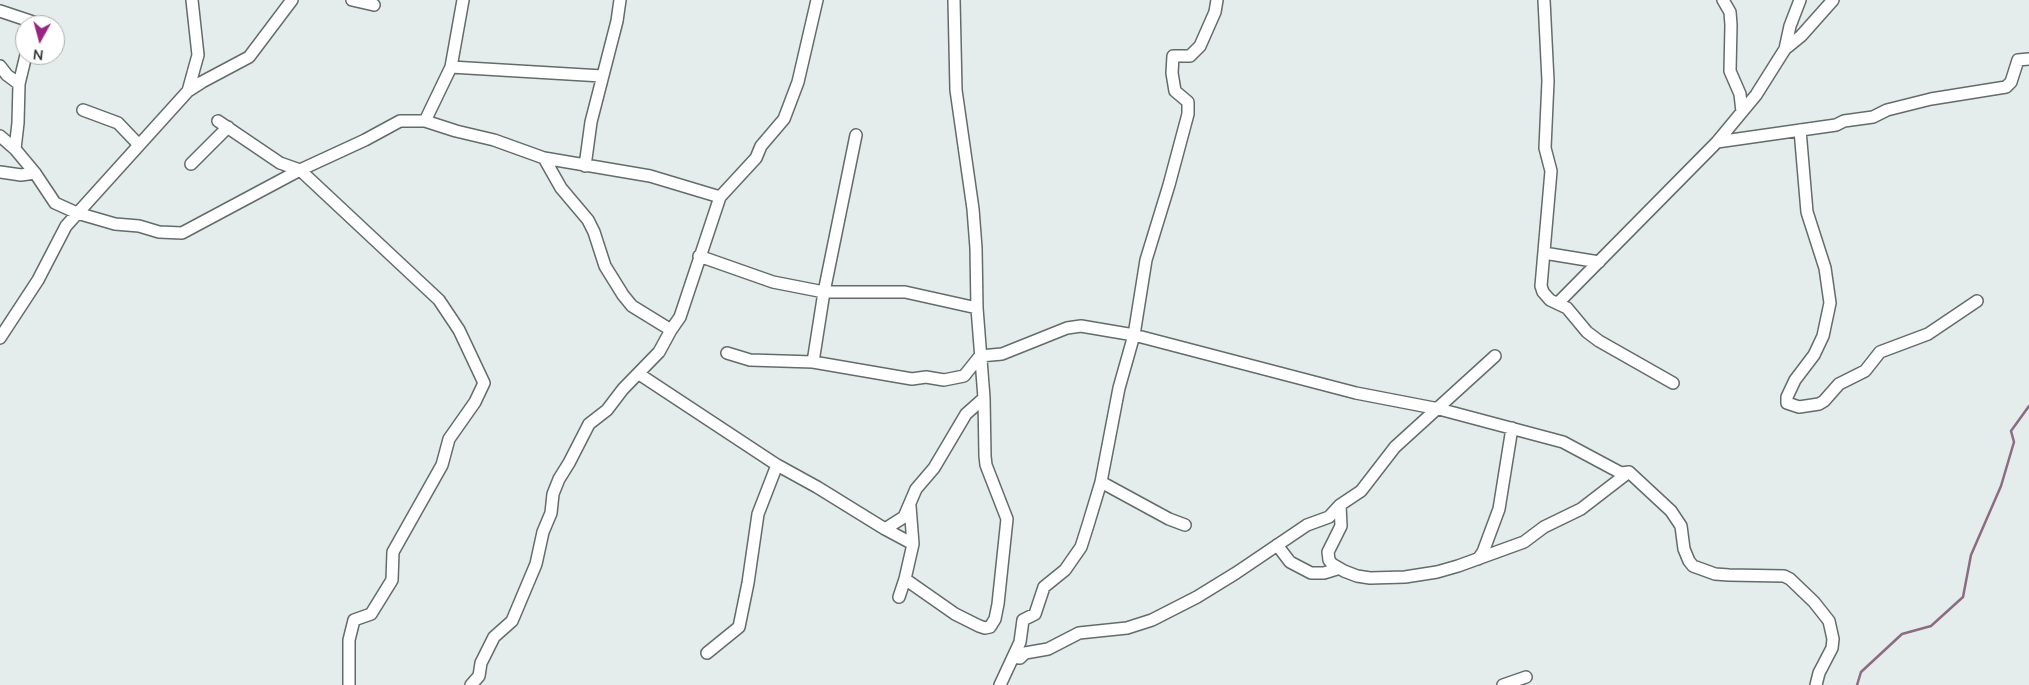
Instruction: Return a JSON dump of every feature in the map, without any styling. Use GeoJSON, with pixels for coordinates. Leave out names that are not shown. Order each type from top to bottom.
{"type":"FeatureCollection","features":[{"type":"Feature","properties":{"kind":"street"},"geometry":{"type":"LineString","coordinates":[[188,91],[198,55],[192,0]]}},
{"type":"Feature","properties":{"kind":"street"},"geometry":{"type":"LineString","coordinates":[[0,338],[38,280],[66,226],[188,91],[249,57],[292,0]]}},
{"type":"Feature","properties":{"kind":"street"},"geometry":{"type":"LineString","coordinates":[[352,0],[374,5]]}},
{"type":"Feature","properties":{"kind":"street"},"geometry":{"type":"LineString","coordinates":[[425,121],[451,67],[464,0]]}},
{"type":"Feature","properties":{"kind":"street"},"geometry":{"type":"LineString","coordinates":[[585,166],[591,122],[617,21],[620,0]]}},
{"type":"Feature","properties":{"kind":"street"},"geometry":{"type":"LineString","coordinates":[[471,685],[478,676],[481,663],[494,637],[512,621],[536,564],[551,513],[553,494],[559,479],[589,424],[606,410],[623,389],[659,352],[680,317],[720,197],[756,158],[761,146],[784,119],[798,82],[817,0]]}},
{"type":"Feature","properties":{"kind":"street"},"geometry":{"type":"LineString","coordinates":[[905,579],[955,614],[979,626],[990,627],[995,619],[1007,519],[986,465],[973,209],[956,90],[954,0]]}},
{"type":"Feature","properties":{"kind":"street"},"geometry":{"type":"LineString","coordinates":[[1000,685],[1013,657],[1015,648],[1020,642],[1023,620],[1035,614],[1044,587],[1065,570],[1081,547],[1101,482],[1119,388],[1134,335],[1146,260],[1170,186],[1188,114],[1188,102],[1175,91],[1172,73],[1173,56],[1190,56],[1200,46],[1217,0]]}},
{"type":"Feature","properties":{"kind":"street"},"geometry":{"type":"LineString","coordinates":[[1544,0],[1548,81],[1545,148],[1551,171],[1541,286],[1543,292],[1550,300],[1567,308],[1587,332],[1599,341],[1673,383]]}},
{"type":"Feature","properties":{"kind":"street"},"geometry":{"type":"LineString","coordinates":[[1723,0],[1730,12],[1730,71],[1740,94],[1742,112]]}},
{"type":"Feature","properties":{"kind":"street"},"geometry":{"type":"LineString","coordinates":[[1785,49],[1790,26],[1800,0]]}},
{"type":"Feature","properties":{"kind":"street"},"geometry":{"type":"LineString","coordinates":[[1558,303],[1717,142],[1761,88],[1785,49],[1801,36],[1833,0]]}},
{"type":"Feature","properties":{"kind":"street"},"geometry":{"type":"LineString","coordinates":[[0,11],[15,16]]}},
{"type":"Feature","properties":{"kind":"street"},"geometry":{"type":"LineString","coordinates":[[1717,142],[1836,125],[1844,121],[1874,117],[1887,110],[1931,99],[2006,87],[2011,82],[2018,60],[2029,59]]}},
{"type":"Feature","properties":{"kind":"street"},"geometry":{"type":"LineString","coordinates":[[15,149],[18,129],[19,84],[24,65]]}},
{"type":"Feature","properties":{"kind":"street"},"geometry":{"type":"LineString","coordinates":[[0,66],[7,75],[19,84]]}},
{"type":"Feature","properties":{"kind":"street"},"geometry":{"type":"LineString","coordinates":[[451,67],[602,76]]}},
{"type":"Feature","properties":{"kind":"street"},"geometry":{"type":"LineString","coordinates":[[83,110],[118,122],[139,145]]}},
{"type":"Feature","properties":{"kind":"street"},"geometry":{"type":"LineString","coordinates":[[0,136],[15,149],[35,173],[54,203],[77,214],[115,224],[139,226],[159,232],[182,233],[300,170],[365,140],[400,121],[425,121],[494,140],[544,158],[650,176],[720,197]]}},
{"type":"Feature","properties":{"kind":"street"},"geometry":{"type":"LineString","coordinates":[[191,164],[223,124],[280,163],[300,170],[439,300],[459,330],[484,383],[475,402],[449,439],[442,465],[393,552],[392,580],[372,614],[354,620],[350,640],[349,685]]}},
{"type":"Feature","properties":{"kind":"street"},"geometry":{"type":"LineString","coordinates":[[1800,130],[1807,212],[1825,268],[1830,303],[1829,318],[1823,336],[1814,355],[1795,380],[1787,397],[1787,403],[1799,407],[1818,404],[1824,401],[1839,384],[1864,371],[1883,350],[1920,338],[1977,301]]}},
{"type":"Feature","properties":{"kind":"street"},"geometry":{"type":"LineString","coordinates":[[812,362],[824,292],[856,135]]}},
{"type":"Feature","properties":{"kind":"street"},"geometry":{"type":"LineString","coordinates":[[544,158],[561,188],[588,220],[605,266],[623,295],[632,306],[671,330]]}},
{"type":"Feature","properties":{"kind":"street"},"geometry":{"type":"LineString","coordinates":[[0,172],[21,175],[35,173]]}},
{"type":"Feature","properties":{"kind":"street"},"geometry":{"type":"LineString","coordinates":[[1544,253],[1599,262]]}},
{"type":"Feature","properties":{"kind":"street"},"geometry":{"type":"LineString","coordinates":[[700,256],[773,282],[824,292],[905,292],[977,308]]}},
{"type":"Feature","properties":{"kind":"street"},"geometry":{"type":"LineString","coordinates":[[727,354],[750,360],[812,362],[912,379],[926,377],[944,380],[964,376],[980,356],[1002,354],[1067,328],[1097,328],[1134,335],[1356,393],[1439,409],[1512,428],[1563,442],[1621,473],[1629,472]]}},
{"type":"Feature","properties":{"kind":"street"},"geometry":{"type":"LineString","coordinates":[[1013,657],[1020,658],[1025,654],[1048,649],[1079,633],[1127,628],[1152,620],[1221,583],[1307,526],[1329,517],[1340,505],[1361,491],[1395,447],[1439,409],[1495,356]]}},
{"type":"Feature","properties":{"kind":"street"},"geometry":{"type":"LineString","coordinates":[[639,374],[777,465],[913,544]]}},
{"type":"Feature","properties":{"kind":"street"},"geometry":{"type":"LineString","coordinates":[[885,529],[904,517],[916,489],[934,468],[966,414],[984,398]]}},
{"type":"Feature","properties":{"kind":"street"},"geometry":{"type":"LineString","coordinates":[[1478,559],[1483,552],[1499,509],[1512,428]]}},
{"type":"Feature","properties":{"kind":"street"},"geometry":{"type":"LineString","coordinates":[[707,653],[739,627],[748,583],[758,514],[777,465]]}},
{"type":"Feature","properties":{"kind":"street"},"geometry":{"type":"LineString","coordinates":[[1340,505],[1340,526],[1330,545],[1329,560],[1337,568],[1349,574],[1370,578],[1405,578],[1437,572],[1524,542],[1544,527],[1582,509],[1629,472]]}},
{"type":"Feature","properties":{"kind":"street"},"geometry":{"type":"LineString","coordinates":[[1629,472],[1677,519],[1681,526],[1684,549],[1688,561],[1693,566],[1715,574],[1729,576],[1778,575],[1787,577],[1821,609],[1829,621],[1833,639],[1832,648],[1819,674],[1816,685]]}},
{"type":"Feature","properties":{"kind":"street"},"geometry":{"type":"LineString","coordinates":[[1101,482],[1169,519],[1185,525]]}},
{"type":"Feature","properties":{"kind":"street"},"geometry":{"type":"LineString","coordinates":[[898,597],[905,579],[913,544],[909,502]]}},
{"type":"Feature","properties":{"kind":"street"},"geometry":{"type":"LineString","coordinates":[[1277,545],[1290,562],[1306,571],[1324,573],[1337,568]]}},
{"type":"Feature","properties":{"kind":"street"},"geometry":{"type":"LineString","coordinates":[[1503,685],[1526,677]]}},
{"type":"Feature","properties":{"kind":"waterway"},"geometry":{"type":"LineString","coordinates":[[1857,685],[1861,672],[1902,634],[1931,626],[1963,597],[1971,555],[2001,486],[2014,442],[2011,431],[2029,406]]}}]}
